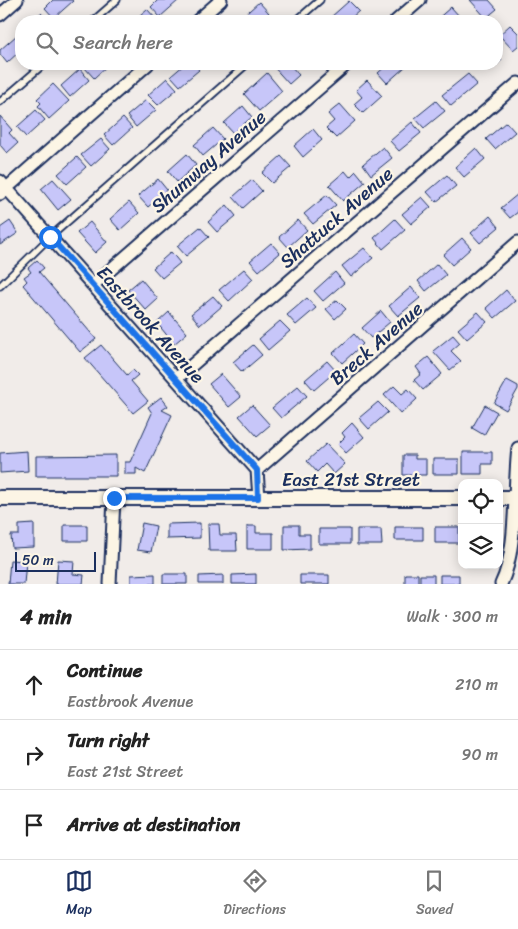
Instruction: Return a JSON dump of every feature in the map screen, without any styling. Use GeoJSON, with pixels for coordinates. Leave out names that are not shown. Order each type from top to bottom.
{"type":"FeatureCollection","features":[{"type":"Feature","properties":{"kind":"street"},"geometry":{"type":"LineString","coordinates":[[0,15],[18,0]]}},
{"type":"Feature","properties":{"kind":"street"},"geometry":{"type":"LineString","coordinates":[[204,15],[221,0]]}},
{"type":"Feature","properties":{"kind":"street"},"geometry":{"type":"LineString","coordinates":[[403,15],[420,0]]}},
{"type":"Feature","properties":{"kind":"street"},"geometry":{"type":"LineString","coordinates":[[2,188],[141,70]]}},
{"type":"Feature","properties":{"kind":"street","name":"Shumway Avenue"},"geometry":{"type":"LineString","coordinates":[[93,285],[340,70]]}},
{"type":"Feature","properties":{"kind":"street","name":"Shattuck Avenue"},"geometry":{"type":"LineString","coordinates":[[176,379],[518,83]]}},
{"type":"Feature","properties":{"kind":"street","name":"Eastbrook Avenue"},"geometry":{"type":"LineString","coordinates":[[2,188],[50,237],[257,470]]}},
{"type":"Feature","properties":{"kind":"street","name":"Breck Avenue"},"geometry":{"type":"LineString","coordinates":[[257,470],[518,242]]}},
{"type":"Feature","properties":{"kind":"street"},"geometry":{"type":"LineString","coordinates":[[501,584],[507,576],[515,555],[518,448]]}},
{"type":"Feature","properties":{"kind":"street"},"geometry":{"type":"LineString","coordinates":[[257,470],[258,498]]}},
{"type":"Feature","properties":{"kind":"street","name":"East 21st Street"},"geometry":{"type":"LineString","coordinates":[[0,498],[458,498]]}},
{"type":"Feature","properties":{"kind":"street"},"geometry":{"type":"LineString","coordinates":[[110,584],[114,498]]}},
{"type":"Feature","properties":{"kind":"street"},"geometry":{"type":"LineString","coordinates":[[503,498],[518,498]]}},
{"type":"Feature","properties":{"kind":"lane"},"geometry":{"type":"LineString","coordinates":[[100,15],[117,0]]}},
{"type":"Feature","properties":{"kind":"lane"},"geometry":{"type":"LineString","coordinates":[[303,15],[320,0]]}},
{"type":"Feature","properties":{"kind":"lane"},"geometry":{"type":"LineString","coordinates":[[0,102],[37,70]]}},
{"type":"Feature","properties":{"kind":"lane"},"geometry":{"type":"LineString","coordinates":[[0,286],[50,237],[240,70]]}},
{"type":"Feature","properties":{"kind":"building"},"geometry":{"type":"Polygon","coordinates":[[[53,0],[73,1],[57,15],[51,15],[45,8],[53,0]]]}},
{"type":"Feature","properties":{"kind":"building"},"geometry":{"type":"Polygon","coordinates":[[[158,0],[179,0],[162,15],[158,15],[151,7],[158,0]]]}},
{"type":"Feature","properties":{"kind":"building"},"geometry":{"type":"Polygon","coordinates":[[[470,0],[489,0],[497,9],[490,15],[483,15],[470,0]]]}},
{"type":"Feature","properties":{"kind":"building"},"geometry":{"type":"Polygon","coordinates":[[[349,1],[359,11],[354,15],[333,15],[349,1]]]}},
{"type":"Feature","properties":{"kind":"building"},"geometry":{"type":"Polygon","coordinates":[[[259,2],[269,13],[266,15],[244,15],[259,2]]]}},
{"type":"Feature","properties":{"kind":"building"},"geometry":{"type":"Polygon","coordinates":[[[451,7],[458,15],[442,15],[451,7]]]}},
{"type":"Feature","properties":{"kind":"building"},"geometry":{"type":"Polygon","coordinates":[[[147,9],[152,15],[140,15],[147,9]]]}},
{"type":"Feature","properties":{"kind":"building"},"geometry":{"type":"Polygon","coordinates":[[[510,25],[518,33],[518,46],[513,50],[503,39],[503,31],[510,25]]]}},
{"type":"Feature","properties":{"kind":"building"},"geometry":{"type":"Polygon","coordinates":[[[15,37],[15,56],[7,63],[0,54],[0,50],[15,37]]]}},
{"type":"Feature","properties":{"kind":"building"},"geometry":{"type":"Polygon","coordinates":[[[79,70],[89,80],[70,97],[61,86],[79,70]]]}},
{"type":"Feature","properties":{"kind":"building"},"geometry":{"type":"Polygon","coordinates":[[[87,70],[103,70],[94,78],[87,70]]]}},
{"type":"Feature","properties":{"kind":"building"},"geometry":{"type":"Polygon","coordinates":[[[178,70],[199,70],[180,86],[171,76],[178,70]]]}},
{"type":"Feature","properties":{"kind":"building"},"geometry":{"type":"Polygon","coordinates":[[[276,70],[294,70],[299,75],[289,84],[276,70]]]}},
{"type":"Feature","properties":{"kind":"building"},"geometry":{"type":"Polygon","coordinates":[[[381,70],[402,70],[387,83],[378,73],[381,70]]]}},
{"type":"Feature","properties":{"kind":"building"},"geometry":{"type":"Polygon","coordinates":[[[267,73],[282,91],[259,111],[244,94],[267,73]]]}},
{"type":"Feature","properties":{"kind":"building"},"geometry":{"type":"Polygon","coordinates":[[[468,74],[477,84],[451,106],[442,95],[468,74]]]}},
{"type":"Feature","properties":{"kind":"building"},"geometry":{"type":"Polygon","coordinates":[[[167,78],[177,89],[158,105],[148,95],[167,78]]]}},
{"type":"Feature","properties":{"kind":"building"},"geometry":{"type":"Polygon","coordinates":[[[367,80],[382,96],[363,113],[354,104],[362,97],[356,90],[367,80]]]}},
{"type":"Feature","properties":{"kind":"building"},"geometry":{"type":"Polygon","coordinates":[[[53,84],[69,101],[49,119],[38,106],[41,103],[37,99],[53,84]]]}},
{"type":"Feature","properties":{"kind":"building"},"geometry":{"type":"Polygon","coordinates":[[[146,100],[156,110],[136,127],[127,116],[146,100]]]}},
{"type":"Feature","properties":{"kind":"building"},"geometry":{"type":"Polygon","coordinates":[[[436,101],[445,111],[424,128],[415,118],[436,101]]]}},
{"type":"Feature","properties":{"kind":"building"},"geometry":{"type":"Polygon","coordinates":[[[340,104],[355,121],[336,138],[326,128],[334,121],[328,114],[340,104]]]}},
{"type":"Feature","properties":{"kind":"building"},"geometry":{"type":"Polygon","coordinates":[[[243,106],[252,117],[233,133],[224,123],[243,106]]]}},
{"type":"Feature","properties":{"kind":"building"},"geometry":{"type":"Polygon","coordinates":[[[36,110],[45,120],[26,137],[17,127],[36,110]]]}},
{"type":"Feature","properties":{"kind":"building"},"geometry":{"type":"Polygon","coordinates":[[[0,116],[12,130],[9,133],[18,143],[7,153],[0,145],[0,116]]]}},
{"type":"Feature","properties":{"kind":"building"},"geometry":{"type":"Polygon","coordinates":[[[123,118],[132,128],[113,145],[104,135],[123,118]]]}},
{"type":"Feature","properties":{"kind":"building"},"geometry":{"type":"Polygon","coordinates":[[[412,122],[421,133],[399,151],[390,141],[412,122]]]}},
{"type":"Feature","properties":{"kind":"building"},"geometry":{"type":"Polygon","coordinates":[[[506,122],[515,132],[495,149],[486,139],[506,122]]]}},
{"type":"Feature","properties":{"kind":"building"},"geometry":{"type":"Polygon","coordinates":[[[213,128],[223,139],[203,156],[194,145],[213,128]]]}},
{"type":"Feature","properties":{"kind":"building"},"geometry":{"type":"Polygon","coordinates":[[[313,129],[322,140],[303,157],[294,146],[313,129]]]}},
{"type":"Feature","properties":{"kind":"building"},"geometry":{"type":"Polygon","coordinates":[[[101,139],[110,149],[91,166],[81,155],[101,139]]]}},
{"type":"Feature","properties":{"kind":"building"},"geometry":{"type":"Polygon","coordinates":[[[383,147],[392,158],[371,175],[363,164],[383,147]]]}},
{"type":"Feature","properties":{"kind":"building"},"geometry":{"type":"Polygon","coordinates":[[[476,148],[485,159],[464,177],[455,167],[476,148]]]}},
{"type":"Feature","properties":{"kind":"building"},"geometry":{"type":"Polygon","coordinates":[[[187,154],[196,165],[177,182],[168,171],[187,154]]]}},
{"type":"Feature","properties":{"kind":"building"},"geometry":{"type":"Polygon","coordinates":[[[281,156],[291,167],[272,183],[262,173],[281,156]]]}},
{"type":"Feature","properties":{"kind":"building"},"geometry":{"type":"Polygon","coordinates":[[[77,157],[86,167],[67,184],[58,174],[77,157]]]}},
{"type":"Feature","properties":{"kind":"building"},"geometry":{"type":"Polygon","coordinates":[[[345,171],[350,177],[356,171],[365,182],[343,201],[329,185],[345,171]]]}},
{"type":"Feature","properties":{"kind":"building"},"geometry":{"type":"Polygon","coordinates":[[[447,175],[456,186],[436,202],[427,192],[447,175]]]}},
{"type":"Feature","properties":{"kind":"building"},"geometry":{"type":"Polygon","coordinates":[[[53,179],[71,199],[58,210],[41,189],[53,179]]]}},
{"type":"Feature","properties":{"kind":"building"},"geometry":{"type":"Polygon","coordinates":[[[158,179],[167,190],[148,207],[138,196],[158,179]]]}},
{"type":"Feature","properties":{"kind":"building"},"geometry":{"type":"Polygon","coordinates":[[[252,180],[262,191],[243,208],[233,197],[252,180]]]}},
{"type":"Feature","properties":{"kind":"building"},"geometry":{"type":"Polygon","coordinates":[[[518,194],[518,212],[510,218],[501,208],[518,194]]]}},
{"type":"Feature","properties":{"kind":"building"},"geometry":{"type":"Polygon","coordinates":[[[327,195],[336,205],[313,224],[304,214],[327,195]]]}},
{"type":"Feature","properties":{"kind":"building"},"geometry":{"type":"Polygon","coordinates":[[[422,197],[431,207],[411,224],[402,214],[422,197]]]}},
{"type":"Feature","properties":{"kind":"building"},"geometry":{"type":"Polygon","coordinates":[[[129,202],[139,213],[120,230],[110,219],[129,202]]]}},
{"type":"Feature","properties":{"kind":"building"},"geometry":{"type":"Polygon","coordinates":[[[227,205],[236,216],[217,232],[208,222],[227,205]]]}},
{"type":"Feature","properties":{"kind":"building"},"geometry":{"type":"Polygon","coordinates":[[[490,216],[499,227],[480,243],[471,233],[490,216]]]}},
{"type":"Feature","properties":{"kind":"building"},"geometry":{"type":"Polygon","coordinates":[[[395,219],[405,230],[383,249],[374,238],[395,219]]]}},
{"type":"Feature","properties":{"kind":"building"},"geometry":{"type":"Polygon","coordinates":[[[298,220],[307,230],[288,247],[279,237],[298,220]]]}},
{"type":"Feature","properties":{"kind":"building"},"geometry":{"type":"Polygon","coordinates":[[[10,221],[18,233],[0,245],[0,228],[10,221]]]}},
{"type":"Feature","properties":{"kind":"building"},"geometry":{"type":"Polygon","coordinates":[[[90,222],[107,242],[95,253],[77,233],[90,222]]]}},
{"type":"Feature","properties":{"kind":"building"},"geometry":{"type":"Polygon","coordinates":[[[200,227],[209,237],[186,256],[177,246],[200,227]]]}},
{"type":"Feature","properties":{"kind":"building"},"geometry":{"type":"Polygon","coordinates":[[[462,238],[471,248],[452,265],[443,255],[462,238]]]}},
{"type":"Feature","properties":{"kind":"building"},"geometry":{"type":"Polygon","coordinates":[[[271,243],[280,253],[259,271],[250,261],[271,243]]]}},
{"type":"Feature","properties":{"kind":"building"},"geometry":{"type":"Polygon","coordinates":[[[364,248],[373,258],[351,277],[342,266],[364,248]]]}},
{"type":"Feature","properties":{"kind":"building"},"geometry":{"type":"Polygon","coordinates":[[[171,252],[180,263],[162,278],[153,268],[171,252]]]}},
{"type":"Feature","properties":{"kind":"building"},"geometry":{"type":"Polygon","coordinates":[[[37,260],[44,268],[39,272],[96,339],[80,352],[23,285],[27,281],[24,277],[31,272],[28,268],[37,260]]]}},
{"type":"Feature","properties":{"kind":"building"},"geometry":{"type":"Polygon","coordinates":[[[437,264],[446,275],[426,291],[418,281],[437,264]]]}},
{"type":"Feature","properties":{"kind":"building"},"geometry":{"type":"Polygon","coordinates":[[[244,269],[253,279],[229,301],[219,290],[244,269]]]}},
{"type":"Feature","properties":{"kind":"building"},"geometry":{"type":"Polygon","coordinates":[[[335,272],[344,283],[323,301],[314,291],[335,272]]]}},
{"type":"Feature","properties":{"kind":"building"},"geometry":{"type":"Polygon","coordinates":[[[141,279],[158,299],[146,310],[128,290],[141,279]]]}},
{"type":"Feature","properties":{"kind":"building"},"geometry":{"type":"Polygon","coordinates":[[[411,287],[420,298],[398,316],[389,306],[411,287]]]}},
{"type":"Feature","properties":{"kind":"building"},"geometry":{"type":"Polygon","coordinates":[[[506,290],[515,301],[495,318],[486,308],[506,290]]]}},
{"type":"Feature","properties":{"kind":"building"},"geometry":{"type":"Polygon","coordinates":[[[213,296],[222,306],[200,325],[191,314],[213,296]]]}},
{"type":"Feature","properties":{"kind":"building"},"geometry":{"type":"Polygon","coordinates":[[[307,298],[316,308],[296,325],[287,315],[307,298]]]}},
{"type":"Feature","properties":{"kind":"building"},"geometry":{"type":"Polygon","coordinates":[[[337,300],[346,309],[335,319],[326,309],[337,300]]]}},
{"type":"Feature","properties":{"kind":"building"},"geometry":{"type":"Polygon","coordinates":[[[381,311],[390,322],[371,338],[362,328],[381,311]]]}},
{"type":"Feature","properties":{"kind":"building"},"geometry":{"type":"Polygon","coordinates":[[[169,312],[187,333],[174,344],[157,323],[169,312]]]}},
{"type":"Feature","properties":{"kind":"building"},"geometry":{"type":"Polygon","coordinates":[[[478,312],[487,322],[467,339],[458,329],[478,312]]]}},
{"type":"Feature","properties":{"kind":"building"},"geometry":{"type":"Polygon","coordinates":[[[280,321],[290,331],[268,350],[259,339],[280,321]]]}},
{"type":"Feature","properties":{"kind":"building"},"geometry":{"type":"Polygon","coordinates":[[[354,334],[363,344],[342,363],[333,353],[354,334]]]}},
{"type":"Feature","properties":{"kind":"building"},"geometry":{"type":"Polygon","coordinates":[[[453,335],[460,343],[451,351],[461,361],[450,370],[433,351],[453,335]]]}},
{"type":"Feature","properties":{"kind":"building"},"geometry":{"type":"Polygon","coordinates":[[[101,345],[127,375],[133,370],[138,375],[131,381],[148,401],[133,413],[85,358],[101,345]]]}},
{"type":"Feature","properties":{"kind":"building"},"geometry":{"type":"Polygon","coordinates":[[[253,345],[262,355],[242,372],[233,362],[253,345]]]}},
{"type":"Feature","properties":{"kind":"building"},"geometry":{"type":"Polygon","coordinates":[[[428,357],[442,374],[423,390],[414,380],[421,374],[416,367],[428,357]]]}},
{"type":"Feature","properties":{"kind":"building"},"geometry":{"type":"Polygon","coordinates":[[[327,361],[336,371],[314,390],[305,380],[327,361]]]}},
{"type":"Feature","properties":{"kind":"building"},"geometry":{"type":"Polygon","coordinates":[[[221,374],[241,397],[229,407],[209,384],[221,374]]]}},
{"type":"Feature","properties":{"kind":"building"},"geometry":{"type":"Polygon","coordinates":[[[507,380],[518,386],[518,389],[506,410],[494,403],[507,380]]]}},
{"type":"Feature","properties":{"kind":"building"},"geometry":{"type":"Polygon","coordinates":[[[298,386],[307,396],[281,418],[272,408],[298,386]]]}},
{"type":"Feature","properties":{"kind":"building"},"geometry":{"type":"Polygon","coordinates":[[[394,386],[402,394],[408,389],[417,399],[401,414],[384,395],[394,386]]]}},
{"type":"Feature","properties":{"kind":"building"},"geometry":{"type":"Polygon","coordinates":[[[161,397],[168,406],[162,410],[172,415],[145,473],[136,468],[136,474],[125,474],[125,462],[130,462],[152,413],[148,407],[161,397]]]}},
{"type":"Feature","properties":{"kind":"building"},"geometry":{"type":"Polygon","coordinates":[[[378,402],[388,412],[369,429],[359,418],[378,402]]]}},
{"type":"Feature","properties":{"kind":"building"},"geometry":{"type":"Polygon","coordinates":[[[252,405],[270,425],[257,436],[239,416],[252,405]]]}},
{"type":"Feature","properties":{"kind":"building"},"geometry":{"type":"Polygon","coordinates":[[[485,405],[497,412],[484,435],[472,428],[485,405]]]}},
{"type":"Feature","properties":{"kind":"building"},"geometry":{"type":"Polygon","coordinates":[[[352,423],[364,437],[346,453],[338,444],[345,437],[342,433],[352,423]]]}},
{"type":"Feature","properties":{"kind":"building"},"geometry":{"type":"Polygon","coordinates":[[[326,444],[345,464],[334,474],[325,464],[317,472],[307,461],[326,444]]]}},
{"type":"Feature","properties":{"kind":"building"},"geometry":{"type":"Polygon","coordinates":[[[27,451],[28,471],[0,473],[0,453],[27,451]]]}},
{"type":"Feature","properties":{"kind":"building"},"geometry":{"type":"Polygon","coordinates":[[[463,452],[492,452],[492,464],[482,464],[482,474],[463,474],[463,452]]]}},
{"type":"Feature","properties":{"kind":"building"},"geometry":{"type":"Polygon","coordinates":[[[116,455],[116,476],[36,476],[36,456],[116,455]]]}},
{"type":"Feature","properties":{"kind":"building"},"geometry":{"type":"Polygon","coordinates":[[[403,455],[415,455],[415,459],[426,459],[426,475],[403,475],[403,455]]]}},
{"type":"Feature","properties":{"kind":"building"},"geometry":{"type":"Polygon","coordinates":[[[433,459],[459,459],[459,474],[433,474],[433,459]]]}},
{"type":"Feature","properties":{"kind":"building"},"geometry":{"type":"Polygon","coordinates":[[[142,523],[156,526],[151,552],[137,550],[142,523]]]}},
{"type":"Feature","properties":{"kind":"building"},"geometry":{"type":"Polygon","coordinates":[[[200,523],[200,538],[167,539],[167,524],[200,523]]]}},
{"type":"Feature","properties":{"kind":"building"},"geometry":{"type":"Polygon","coordinates":[[[34,524],[34,547],[12,548],[11,535],[19,535],[19,525],[34,524]]]}},
{"type":"Feature","properties":{"kind":"building"},"geometry":{"type":"Polygon","coordinates":[[[208,524],[219,524],[220,535],[236,535],[237,551],[209,551],[208,524]]]}},
{"type":"Feature","properties":{"kind":"building"},"geometry":{"type":"Polygon","coordinates":[[[64,525],[87,525],[87,541],[64,541],[64,525]]]}},
{"type":"Feature","properties":{"kind":"building"},"geometry":{"type":"Polygon","coordinates":[[[284,525],[299,525],[299,534],[310,534],[310,549],[284,550],[284,525]]]}},
{"type":"Feature","properties":{"kind":"building"},"geometry":{"type":"Polygon","coordinates":[[[247,526],[256,526],[256,533],[273,533],[273,549],[247,549],[247,526]]]}},
{"type":"Feature","properties":{"kind":"building"},"geometry":{"type":"Polygon","coordinates":[[[395,527],[423,527],[423,540],[395,540],[395,527]]]}},
{"type":"Feature","properties":{"kind":"building"},"geometry":{"type":"Polygon","coordinates":[[[435,527],[458,527],[458,543],[435,543],[435,527]]]}},
{"type":"Feature","properties":{"kind":"building"},"geometry":{"type":"Polygon","coordinates":[[[319,529],[350,529],[350,544],[319,544],[319,529]]]}},
{"type":"Feature","properties":{"kind":"building"},"geometry":{"type":"Polygon","coordinates":[[[357,529],[381,529],[382,545],[357,545],[357,529]]]}},
{"type":"Feature","properties":{"kind":"building"},"geometry":{"type":"Polygon","coordinates":[[[10,560],[26,561],[24,584],[8,584],[10,560]]]}},
{"type":"Feature","properties":{"kind":"building"},"geometry":{"type":"Polygon","coordinates":[[[58,560],[74,561],[73,574],[84,575],[83,584],[56,584],[58,560]]]}},
{"type":"Feature","properties":{"kind":"building"},"geometry":{"type":"Polygon","coordinates":[[[155,574],[155,584],[131,584],[131,575],[155,574]]]}},
{"type":"Feature","properties":{"kind":"building"},"geometry":{"type":"Polygon","coordinates":[[[163,574],[187,574],[187,584],[163,584],[163,574]]]}},
{"type":"Feature","properties":{"kind":"building"},"geometry":{"type":"Polygon","coordinates":[[[256,574],[256,584],[232,584],[232,575],[256,574]]]}},
{"type":"Feature","properties":{"kind":"building"},"geometry":{"type":"Polygon","coordinates":[[[405,574],[418,574],[418,584],[405,584],[405,574]]]}},
{"type":"Feature","properties":{"kind":"building"},"geometry":{"type":"Polygon","coordinates":[[[223,575],[223,584],[199,584],[199,576],[223,575]]]}},
{"type":"Feature","properties":{"kind":"building"},"geometry":{"type":"Polygon","coordinates":[[[300,575],[329,575],[329,584],[300,584],[300,575]]]}},
{"type":"Feature","properties":{"kind":"building"},"geometry":{"type":"Polygon","coordinates":[[[420,575],[434,575],[434,584],[420,584],[420,575]]]}},
{"type":"Feature","properties":{"kind":"building"},"geometry":{"type":"Polygon","coordinates":[[[440,575],[459,575],[459,584],[440,584],[440,575]]]}},
{"type":"Feature","properties":{"kind":"route"},"geometry":{"type":"LineString","coordinates":[[50,237],[257,470],[258,498],[114,498]]}}]}
